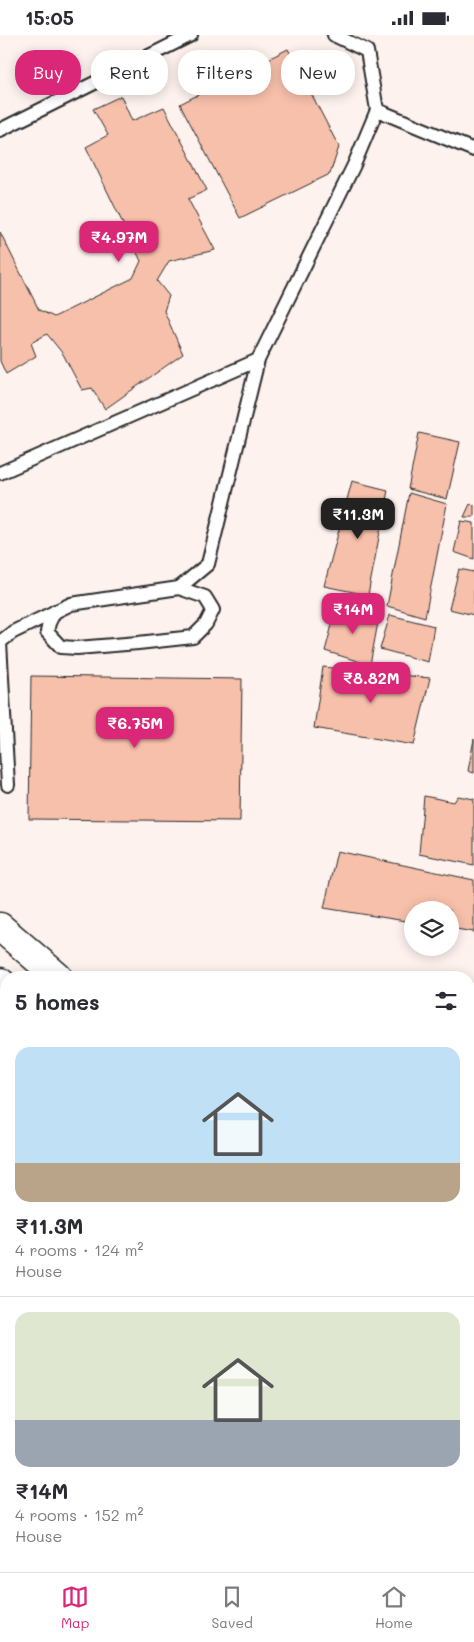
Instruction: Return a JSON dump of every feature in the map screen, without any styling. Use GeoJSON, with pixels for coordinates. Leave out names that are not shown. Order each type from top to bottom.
{"type":"FeatureCollection","features":[{"type":"Feature","properties":{"kind":"main road"},"geometry":{"type":"LineString","coordinates":[[0,926],[2,937],[0,955]]}},
{"type":"Feature","properties":{"kind":"main road"},"geometry":{"type":"LineString","coordinates":[[0,926],[51,971]]}},
{"type":"Feature","properties":{"kind":"lane"},"geometry":{"type":"LineString","coordinates":[[0,130],[192,35]]}},
{"type":"Feature","properties":{"kind":"lane"},"geometry":{"type":"LineString","coordinates":[[179,588],[208,564],[258,360],[354,165],[377,110],[367,51],[334,35]]}},
{"type":"Feature","properties":{"kind":"lane"},"geometry":{"type":"LineString","coordinates":[[377,110],[474,150]]}},
{"type":"Feature","properties":{"kind":"lane"},"geometry":{"type":"LineString","coordinates":[[0,473],[258,360]]}},
{"type":"Feature","properties":{"kind":"lane"},"geometry":{"type":"LineString","coordinates":[[8,785],[0,642],[13,632],[55,611],[71,604],[179,588],[205,597],[213,610],[206,624],[193,637],[77,648],[61,647],[48,632],[49,623],[55,611]]}},
{"type":"Feature","properties":{"kind":"building"},"geometry":{"type":"Polygon","coordinates":[[[281,53],[281,95],[312,95],[339,147],[330,174],[240,218],[180,104],[198,95],[271,95],[271,58],[281,53]]]}},
{"type":"Feature","properties":{"kind":"building"},"geometry":{"type":"Polygon","coordinates":[[[121,96],[132,121],[164,107],[207,190],[188,199],[215,250],[169,261],[157,281],[169,296],[164,311],[183,354],[105,409],[92,388],[82,390],[63,354],[47,334],[31,343],[36,356],[6,374],[0,361],[0,232],[39,310],[54,317],[133,278],[141,261],[86,147],[108,135],[93,109],[121,96]]]}},
{"type":"Feature","properties":{"kind":"building"},"geometry":{"type":"Polygon","coordinates":[[[419,433],[460,442],[447,499],[408,489],[419,433]]]}},
{"type":"Feature","properties":{"kind":"building"},"geometry":{"type":"Polygon","coordinates":[[[352,481],[388,490],[368,595],[324,586],[352,481]]]}},
{"type":"Feature","properties":{"kind":"building"},"geometry":{"type":"Polygon","coordinates":[[[409,493],[447,504],[425,617],[387,606],[409,493]]]}},
{"type":"Feature","properties":{"kind":"building"},"geometry":{"type":"Polygon","coordinates":[[[470,504],[474,505],[474,517],[464,517],[470,504]]]}},
{"type":"Feature","properties":{"kind":"building"},"geometry":{"type":"Polygon","coordinates":[[[461,521],[474,523],[474,559],[454,552],[461,521]]]}},
{"type":"Feature","properties":{"kind":"building"},"geometry":{"type":"Polygon","coordinates":[[[459,569],[474,572],[474,615],[449,609],[459,569]]]}},
{"type":"Feature","properties":{"kind":"building"},"geometry":{"type":"Polygon","coordinates":[[[337,606],[379,617],[370,665],[325,651],[337,606]]]}},
{"type":"Feature","properties":{"kind":"building"},"geometry":{"type":"Polygon","coordinates":[[[390,615],[434,626],[428,662],[380,649],[390,615]]]}},
{"type":"Feature","properties":{"kind":"building"},"geometry":{"type":"Polygon","coordinates":[[[323,667],[430,678],[414,745],[314,728],[323,667]]]}},
{"type":"Feature","properties":{"kind":"building"},"geometry":{"type":"Polygon","coordinates":[[[31,676],[242,679],[240,821],[29,819],[31,676]]]}},
{"type":"Feature","properties":{"kind":"building"},"geometry":{"type":"Polygon","coordinates":[[[474,739],[474,773],[468,771],[474,739]]]}},
{"type":"Feature","properties":{"kind":"building"},"geometry":{"type":"Polygon","coordinates":[[[424,796],[454,802],[458,796],[474,799],[474,865],[419,854],[424,796]]]}},
{"type":"Feature","properties":{"kind":"building"},"geometry":{"type":"Polygon","coordinates":[[[337,851],[474,880],[474,932],[459,930],[459,901],[404,901],[404,921],[324,908],[337,851]]]}}]}
